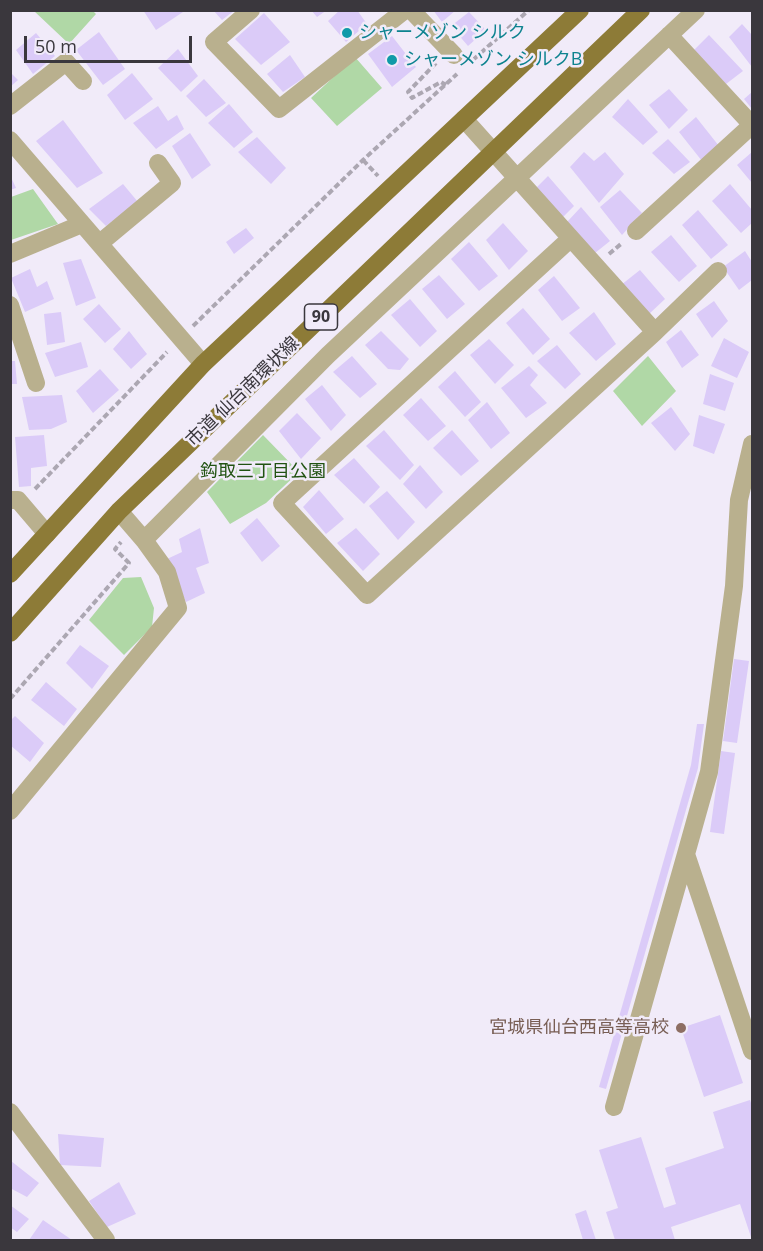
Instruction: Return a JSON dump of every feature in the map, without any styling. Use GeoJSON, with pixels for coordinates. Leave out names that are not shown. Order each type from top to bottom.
{"type":"FeatureCollection","features":[{"type":"Feature","properties":{"kind":"main road","name":"90"},"geometry":{"type":"LineString","coordinates":[[10,574],[203,364],[580,10]]}},
{"type":"Feature","properties":{"kind":"main road","name":"市道 仙台南環状線"},"geometry":{"type":"LineString","coordinates":[[10,633],[118,511],[641,10]]}},
{"type":"Feature","properties":{"kind":"street"},"geometry":{"type":"LineString","coordinates":[[250,10],[214,42],[279,109],[405,10]]}},
{"type":"Feature","properties":{"kind":"street"},"geometry":{"type":"LineString","coordinates":[[411,10],[455,58]]}},
{"type":"Feature","properties":{"kind":"street"},"geometry":{"type":"LineString","coordinates":[[144,540],[328,355],[696,10]]}},
{"type":"Feature","properties":{"kind":"street"},"geometry":{"type":"LineString","coordinates":[[636,231],[752,125],[669,35]]}},
{"type":"Feature","properties":{"kind":"street"},"geometry":{"type":"LineString","coordinates":[[10,106],[66,62],[83,81]]}},
{"type":"Feature","properties":{"kind":"street"},"geometry":{"type":"LineString","coordinates":[[464,119],[655,332]]}},
{"type":"Feature","properties":{"kind":"street"},"geometry":{"type":"LineString","coordinates":[[10,140],[203,364]]}},
{"type":"Feature","properties":{"kind":"street"},"geometry":{"type":"LineString","coordinates":[[100,243],[172,183],[158,163]]}},
{"type":"Feature","properties":{"kind":"street"},"geometry":{"type":"LineString","coordinates":[[10,254],[82,224]]}},
{"type":"Feature","properties":{"kind":"street"},"geometry":{"type":"LineString","coordinates":[[570,239],[282,503],[368,595],[655,332],[718,271]]}},
{"type":"Feature","properties":{"kind":"street"},"geometry":{"type":"LineString","coordinates":[[10,305],[36,383]]}},
{"type":"Feature","properties":{"kind":"street"},"geometry":{"type":"LineString","coordinates":[[614,1107],[709,772],[734,585],[739,500],[752,447]]}},
{"type":"Feature","properties":{"kind":"street"},"geometry":{"type":"LineString","coordinates":[[16,502],[47,534]]}},
{"type":"Feature","properties":{"kind":"street"},"geometry":{"type":"LineString","coordinates":[[10,811],[178,608],[167,572],[144,540],[118,511]]}},
{"type":"Feature","properties":{"kind":"street"},"geometry":{"type":"LineString","coordinates":[[686,854],[753,1051]]}},
{"type":"Feature","properties":{"kind":"street"},"geometry":{"type":"LineString","coordinates":[[10,1112],[97,1237]]}},
{"type":"Feature","properties":{"kind":"street"},"geometry":{"type":"LineString","coordinates":[[10,1143],[21,1127]]}},
{"type":"Feature","properties":{"kind":"path"},"geometry":{"type":"LineString","coordinates":[[471,63],[529,10]]}},
{"type":"Feature","properties":{"kind":"path"},"geometry":{"type":"LineString","coordinates":[[446,85],[441,82],[412,98],[408,92],[455,58]]}},
{"type":"Feature","properties":{"kind":"path"},"geometry":{"type":"LineString","coordinates":[[16,502],[363,160],[446,85],[455,58]]}},
{"type":"Feature","properties":{"kind":"path"},"geometry":{"type":"LineString","coordinates":[[595,267],[636,231]]}},
{"type":"Feature","properties":{"kind":"path"},"geometry":{"type":"LineString","coordinates":[[10,699],[129,563],[115,549]]}},
{"type":"Feature","properties":{"kind":"green space"},"geometry":{"type":"Polygon","coordinates":[[[34,11],[93,11],[96,14],[69,44],[34,11]]]}},
{"type":"Feature","properties":{"kind":"green space"},"geometry":{"type":"Polygon","coordinates":[[[355,57],[382,88],[337,126],[311,98],[355,57]]]}},
{"type":"Feature","properties":{"kind":"green space"},"geometry":{"type":"Polygon","coordinates":[[[33,189],[58,224],[11,240],[11,197],[33,189]]]}},
{"type":"Feature","properties":{"kind":"green space"},"geometry":{"type":"Polygon","coordinates":[[[648,356],[676,391],[642,426],[613,391],[648,356]]]}},
{"type":"Feature","properties":{"kind":"green space","name":"鈎取三丁目公園"},"geometry":{"type":"Polygon","coordinates":[[[263,435],[299,472],[266,503],[230,524],[207,492],[263,435]]]}},
{"type":"Feature","properties":{"kind":"green space"},"geometry":{"type":"Polygon","coordinates":[[[141,577],[154,608],[152,627],[124,655],[89,620],[123,578],[141,577]]]}},
{"type":"Feature","properties":{"kind":"building"},"geometry":{"type":"Polygon","coordinates":[[[143,10],[186,10],[156,30],[143,10]]]}},
{"type":"Feature","properties":{"kind":"building"},"geometry":{"type":"Polygon","coordinates":[[[213,10],[235,10],[222,20],[213,10]]]}},
{"type":"Feature","properties":{"kind":"building"},"geometry":{"type":"Polygon","coordinates":[[[311,10],[327,10],[317,17],[311,10]]]}},
{"type":"Feature","properties":{"kind":"building","name":"シャーメゾン シルク"},"geometry":{"type":"Polygon","coordinates":[[[340,10],[357,10],[367,24],[346,42],[328,21],[340,10]]]}},
{"type":"Feature","properties":{"kind":"building"},"geometry":{"type":"Polygon","coordinates":[[[433,10],[456,10],[442,22],[433,10]]]}},
{"type":"Feature","properties":{"kind":"building"},"geometry":{"type":"Polygon","coordinates":[[[469,12],[486,30],[468,46],[451,26],[469,12]]]}},
{"type":"Feature","properties":{"kind":"building"},"geometry":{"type":"Polygon","coordinates":[[[264,13],[290,42],[261,65],[235,39],[264,13]]]}},
{"type":"Feature","properties":{"kind":"building"},"geometry":{"type":"Polygon","coordinates":[[[742,24],[752,35],[752,67],[729,37],[742,24]]]}},
{"type":"Feature","properties":{"kind":"building"},"geometry":{"type":"Polygon","coordinates":[[[99,32],[125,69],[103,85],[76,50],[99,32]]]}},
{"type":"Feature","properties":{"kind":"building"},"geometry":{"type":"Polygon","coordinates":[[[36,33],[55,56],[33,74],[16,50],[36,33]]]}},
{"type":"Feature","properties":{"kind":"building"},"geometry":{"type":"Polygon","coordinates":[[[709,35],[743,71],[726,84],[694,50],[709,35]]]}},
{"type":"Feature","properties":{"kind":"building","name":"シャーメゾン シルクB"},"geometry":{"type":"Polygon","coordinates":[[[392,36],[416,67],[392,87],[368,54],[392,36]]]}},
{"type":"Feature","properties":{"kind":"building"},"geometry":{"type":"Polygon","coordinates":[[[178,49],[198,76],[181,92],[158,68],[178,49]]]}},
{"type":"Feature","properties":{"kind":"building"},"geometry":{"type":"Polygon","coordinates":[[[290,55],[305,77],[283,92],[267,74],[290,55]]]}},
{"type":"Feature","properties":{"kind":"building"},"geometry":{"type":"Polygon","coordinates":[[[10,72],[18,80],[10,87],[10,72]]]}},
{"type":"Feature","properties":{"kind":"building"},"geometry":{"type":"Polygon","coordinates":[[[132,73],[153,99],[125,120],[107,95],[132,73]]]}},
{"type":"Feature","properties":{"kind":"building"},"geometry":{"type":"Polygon","coordinates":[[[204,79],[226,103],[206,117],[186,96],[204,79]]]}},
{"type":"Feature","properties":{"kind":"building"},"geometry":{"type":"Polygon","coordinates":[[[669,89],[688,110],[669,129],[649,105],[669,89]]]}},
{"type":"Feature","properties":{"kind":"building"},"geometry":{"type":"Polygon","coordinates":[[[752,92],[752,109],[744,99],[752,92]]]}},
{"type":"Feature","properties":{"kind":"building"},"geometry":{"type":"Polygon","coordinates":[[[628,99],[658,132],[643,145],[612,117],[628,99]]]}},
{"type":"Feature","properties":{"kind":"building"},"geometry":{"type":"Polygon","coordinates":[[[229,104],[253,132],[234,148],[208,123],[229,104]]]}},
{"type":"Feature","properties":{"kind":"building"},"geometry":{"type":"Polygon","coordinates":[[[158,106],[168,121],[177,115],[184,129],[156,149],[133,123],[158,106]]]}},
{"type":"Feature","properties":{"kind":"building"},"geometry":{"type":"Polygon","coordinates":[[[696,117],[719,146],[702,161],[679,132],[696,117]]]}},
{"type":"Feature","properties":{"kind":"building"},"geometry":{"type":"Polygon","coordinates":[[[63,120],[103,173],[77,188],[36,141],[63,120]]]}},
{"type":"Feature","properties":{"kind":"building"},"geometry":{"type":"Polygon","coordinates":[[[190,133],[211,165],[192,179],[172,146],[190,133]]]}},
{"type":"Feature","properties":{"kind":"building"},"geometry":{"type":"Polygon","coordinates":[[[257,137],[286,168],[271,184],[238,152],[257,137]]]}},
{"type":"Feature","properties":{"kind":"building"},"geometry":{"type":"Polygon","coordinates":[[[668,139],[690,162],[674,174],[652,153],[668,139]]]}},
{"type":"Feature","properties":{"kind":"building"},"geometry":{"type":"Polygon","coordinates":[[[584,152],[594,161],[605,152],[624,174],[599,203],[570,167],[584,152]]]}},
{"type":"Feature","properties":{"kind":"building"},"geometry":{"type":"Polygon","coordinates":[[[752,152],[752,183],[737,165],[752,152]]]}},
{"type":"Feature","properties":{"kind":"building"},"geometry":{"type":"Polygon","coordinates":[[[10,175],[16,188],[10,190],[10,175]]]}},
{"type":"Feature","properties":{"kind":"building"},"geometry":{"type":"Polygon","coordinates":[[[548,176],[574,206],[561,219],[534,190],[548,176]]]}},
{"type":"Feature","properties":{"kind":"building"},"geometry":{"type":"Polygon","coordinates":[[[123,184],[138,202],[106,226],[89,209],[123,184]]]}},
{"type":"Feature","properties":{"kind":"building"},"geometry":{"type":"Polygon","coordinates":[[[730,184],[752,210],[752,223],[741,233],[712,201],[730,184]]]}},
{"type":"Feature","properties":{"kind":"building"},"geometry":{"type":"Polygon","coordinates":[[[620,190],[642,213],[622,235],[600,207],[620,190]]]}},
{"type":"Feature","properties":{"kind":"building"},"geometry":{"type":"Polygon","coordinates":[[[581,207],[610,241],[595,253],[567,222],[581,207]]]}},
{"type":"Feature","properties":{"kind":"building"},"geometry":{"type":"Polygon","coordinates":[[[698,210],[728,245],[711,259],[682,225],[698,210]]]}},
{"type":"Feature","properties":{"kind":"building"},"geometry":{"type":"Polygon","coordinates":[[[503,223],[528,251],[509,270],[486,240],[503,223]]]}},
{"type":"Feature","properties":{"kind":"building"},"geometry":{"type":"Polygon","coordinates":[[[246,228],[254,238],[234,254],[226,242],[246,228]]]}},
{"type":"Feature","properties":{"kind":"building"},"geometry":{"type":"Polygon","coordinates":[[[671,235],[697,266],[679,282],[651,252],[671,235]]]}},
{"type":"Feature","properties":{"kind":"building"},"geometry":{"type":"Polygon","coordinates":[[[469,242],[498,276],[479,291],[451,259],[469,242]]]}},
{"type":"Feature","properties":{"kind":"building"},"geometry":{"type":"Polygon","coordinates":[[[745,251],[752,262],[752,280],[739,290],[723,267],[745,251]]]}},
{"type":"Feature","properties":{"kind":"building"},"geometry":{"type":"Polygon","coordinates":[[[81,259],[96,298],[76,306],[63,263],[81,259]]]}},
{"type":"Feature","properties":{"kind":"building"},"geometry":{"type":"Polygon","coordinates":[[[30,269],[37,287],[47,281],[54,299],[25,312],[11,278],[30,269]]]}},
{"type":"Feature","properties":{"kind":"building"},"geometry":{"type":"Polygon","coordinates":[[[640,270],[665,299],[648,315],[621,285],[640,270]]]}},
{"type":"Feature","properties":{"kind":"building"},"geometry":{"type":"Polygon","coordinates":[[[439,275],[465,304],[447,319],[422,289],[439,275]]]}},
{"type":"Feature","properties":{"kind":"building"},"geometry":{"type":"Polygon","coordinates":[[[554,276],[580,308],[562,321],[538,290],[554,276]]]}},
{"type":"Feature","properties":{"kind":"building"},"geometry":{"type":"Polygon","coordinates":[[[410,299],[437,331],[420,347],[391,315],[410,299]]]}},
{"type":"Feature","properties":{"kind":"building"},"geometry":{"type":"Polygon","coordinates":[[[714,301],[728,321],[712,338],[696,314],[714,301]]]}},
{"type":"Feature","properties":{"kind":"building"},"geometry":{"type":"Polygon","coordinates":[[[99,304],[121,329],[105,343],[83,319],[99,304]]]}},
{"type":"Feature","properties":{"kind":"building"},"geometry":{"type":"Polygon","coordinates":[[[523,308],[550,339],[533,355],[506,323],[523,308]]]}},
{"type":"Feature","properties":{"kind":"building"},"geometry":{"type":"Polygon","coordinates":[[[61,312],[65,342],[47,345],[44,314],[61,312]]]}},
{"type":"Feature","properties":{"kind":"building"},"geometry":{"type":"Polygon","coordinates":[[[594,312],[616,344],[596,361],[569,333],[594,312]]]}},
{"type":"Feature","properties":{"kind":"building"},"geometry":{"type":"Polygon","coordinates":[[[681,330],[699,355],[682,368],[666,342],[681,330]]]}},
{"type":"Feature","properties":{"kind":"building"},"geometry":{"type":"Polygon","coordinates":[[[129,331],[147,354],[131,369],[113,349],[129,331]]]}},
{"type":"Feature","properties":{"kind":"building"},"geometry":{"type":"Polygon","coordinates":[[[381,331],[409,359],[400,370],[388,369],[365,345],[381,331]]]}},
{"type":"Feature","properties":{"kind":"building"},"geometry":{"type":"Polygon","coordinates":[[[724,338],[749,352],[737,378],[711,366],[724,338]]]}},
{"type":"Feature","properties":{"kind":"building"},"geometry":{"type":"Polygon","coordinates":[[[489,339],[514,365],[495,384],[470,355],[489,339]]]}},
{"type":"Feature","properties":{"kind":"building"},"geometry":{"type":"Polygon","coordinates":[[[81,342],[88,367],[55,377],[45,353],[81,342]]]}},
{"type":"Feature","properties":{"kind":"building"},"geometry":{"type":"Polygon","coordinates":[[[557,345],[581,374],[565,389],[537,361],[557,345]]]}},
{"type":"Feature","properties":{"kind":"building"},"geometry":{"type":"Polygon","coordinates":[[[352,356],[377,384],[360,398],[333,372],[352,356]]]}},
{"type":"Feature","properties":{"kind":"building"},"geometry":{"type":"Polygon","coordinates":[[[10,361],[15,361],[17,384],[10,384],[10,361]]]}},
{"type":"Feature","properties":{"kind":"building"},"geometry":{"type":"Polygon","coordinates":[[[529,366],[538,375],[530,385],[547,403],[526,418],[501,388],[529,366]]]}},
{"type":"Feature","properties":{"kind":"building"},"geometry":{"type":"Polygon","coordinates":[[[100,369],[119,390],[93,413],[76,391],[100,369]]]}},
{"type":"Feature","properties":{"kind":"building"},"geometry":{"type":"Polygon","coordinates":[[[455,371],[481,402],[465,417],[438,387],[455,371]]]}},
{"type":"Feature","properties":{"kind":"building"},"geometry":{"type":"Polygon","coordinates":[[[710,374],[734,383],[725,411],[703,404],[710,374]]]}},
{"type":"Feature","properties":{"kind":"building"},"geometry":{"type":"Polygon","coordinates":[[[322,385],[346,415],[331,431],[305,399],[322,385]]]}},
{"type":"Feature","properties":{"kind":"building"},"geometry":{"type":"Polygon","coordinates":[[[62,395],[67,422],[51,429],[29,430],[22,397],[62,395]]]}},
{"type":"Feature","properties":{"kind":"building"},"geometry":{"type":"Polygon","coordinates":[[[421,398],[446,426],[428,441],[403,415],[421,398]]]}},
{"type":"Feature","properties":{"kind":"building"},"geometry":{"type":"Polygon","coordinates":[[[487,402],[510,433],[491,449],[468,420],[487,402]]]}},
{"type":"Feature","properties":{"kind":"building"},"geometry":{"type":"Polygon","coordinates":[[[671,407],[690,434],[675,451],[651,423],[671,407]]]}},
{"type":"Feature","properties":{"kind":"building"},"geometry":{"type":"Polygon","coordinates":[[[297,413],[321,438],[301,459],[279,431],[297,413]]]}},
{"type":"Feature","properties":{"kind":"building"},"geometry":{"type":"Polygon","coordinates":[[[699,415],[725,424],[714,454],[693,446],[699,415]]]}},
{"type":"Feature","properties":{"kind":"building"},"geometry":{"type":"Polygon","coordinates":[[[384,430],[414,465],[400,480],[366,446],[384,430]]]}},
{"type":"Feature","properties":{"kind":"building"},"geometry":{"type":"Polygon","coordinates":[[[452,430],[479,461],[461,476],[433,448],[452,430]]]}},
{"type":"Feature","properties":{"kind":"building"},"geometry":{"type":"Polygon","coordinates":[[[44,435],[47,466],[31,468],[31,486],[19,487],[15,437],[44,435]]]}},
{"type":"Feature","properties":{"kind":"building"},"geometry":{"type":"Polygon","coordinates":[[[354,458],[380,487],[364,504],[334,475],[354,458]]]}},
{"type":"Feature","properties":{"kind":"building"},"geometry":{"type":"Polygon","coordinates":[[[420,465],[443,492],[426,509],[403,484],[420,465]]]}},
{"type":"Feature","properties":{"kind":"building"},"geometry":{"type":"Polygon","coordinates":[[[319,490],[344,519],[326,534],[303,507],[319,490]]]}},
{"type":"Feature","properties":{"kind":"building"},"geometry":{"type":"Polygon","coordinates":[[[387,491],[415,522],[398,540],[369,506],[387,491]]]}},
{"type":"Feature","properties":{"kind":"building"},"geometry":{"type":"Polygon","coordinates":[[[257,518],[280,546],[262,562],[240,533],[257,518]]]}},
{"type":"Feature","properties":{"kind":"building"},"geometry":{"type":"Polygon","coordinates":[[[200,528],[209,563],[196,568],[205,593],[186,602],[167,559],[182,552],[179,539],[200,528]]]}},
{"type":"Feature","properties":{"kind":"building"},"geometry":{"type":"Polygon","coordinates":[[[356,528],[380,554],[363,571],[337,543],[356,528]]]}},
{"type":"Feature","properties":{"kind":"building"},"geometry":{"type":"Polygon","coordinates":[[[80,645],[109,666],[92,689],[66,663],[80,645]]]}},
{"type":"Feature","properties":{"kind":"building"},"geometry":{"type":"Polygon","coordinates":[[[734,659],[749,661],[737,743],[723,741],[734,659]]]}},
{"type":"Feature","properties":{"kind":"building"},"geometry":{"type":"Polygon","coordinates":[[[46,682],[77,709],[64,726],[31,700],[46,682]]]}},
{"type":"Feature","properties":{"kind":"building"},"geometry":{"type":"Polygon","coordinates":[[[15,716],[44,743],[30,762],[10,745],[10,721],[15,716]]]}},
{"type":"Feature","properties":{"kind":"building"},"geometry":{"type":"Polygon","coordinates":[[[697,724],[704,724],[698,768],[606,1089],[599,1087],[691,765],[697,724]]]}},
{"type":"Feature","properties":{"kind":"building"},"geometry":{"type":"Polygon","coordinates":[[[721,751],[735,753],[724,834],[710,832],[721,751]]]}},
{"type":"Feature","properties":{"kind":"building"},"geometry":{"type":"Polygon","coordinates":[[[720,1015],[743,1083],[704,1097],[681,1028],[720,1015]]]}},
{"type":"Feature","properties":{"kind":"building"},"geometry":{"type":"Polygon","coordinates":[[[750,1100],[752,1106],[752,1240],[740,1204],[671,1227],[675,1240],[615,1240],[606,1212],[618,1208],[599,1150],[641,1137],[664,1208],[676,1204],[665,1168],[724,1148],[713,1112],[750,1100]]]}},
{"type":"Feature","properties":{"kind":"building"},"geometry":{"type":"Polygon","coordinates":[[[58,1134],[104,1138],[101,1167],[60,1165],[58,1134]]]}},
{"type":"Feature","properties":{"kind":"building"},"geometry":{"type":"Polygon","coordinates":[[[11,1161],[39,1183],[27,1197],[10,1188],[11,1161]]]}},
{"type":"Feature","properties":{"kind":"building"},"geometry":{"type":"Polygon","coordinates":[[[119,1182],[136,1214],[107,1227],[89,1201],[119,1182]]]}},
{"type":"Feature","properties":{"kind":"building"},"geometry":{"type":"Polygon","coordinates":[[[10,1205],[29,1219],[17,1232],[10,1227],[10,1205]]]}},
{"type":"Feature","properties":{"kind":"building"},"geometry":{"type":"Polygon","coordinates":[[[586,1210],[596,1240],[583,1240],[575,1214],[586,1210]]]}},
{"type":"Feature","properties":{"kind":"building"},"geometry":{"type":"Polygon","coordinates":[[[43,1220],[72,1240],[29,1240],[43,1220]]]}},
{"type":"Feature","properties":{"kind":"place","name":"シャーメゾン シルク"},"geometry":{"type":"Point","coordinates":[347,33]}},
{"type":"Feature","properties":{"kind":"place","name":"シャーメゾン シルクB"},"geometry":{"type":"Point","coordinates":[392,60]}},
{"type":"Feature","properties":{"kind":"place","name":"宮城県仙台西高等高校"},"geometry":{"type":"Point","coordinates":[681,1028]}}]}
